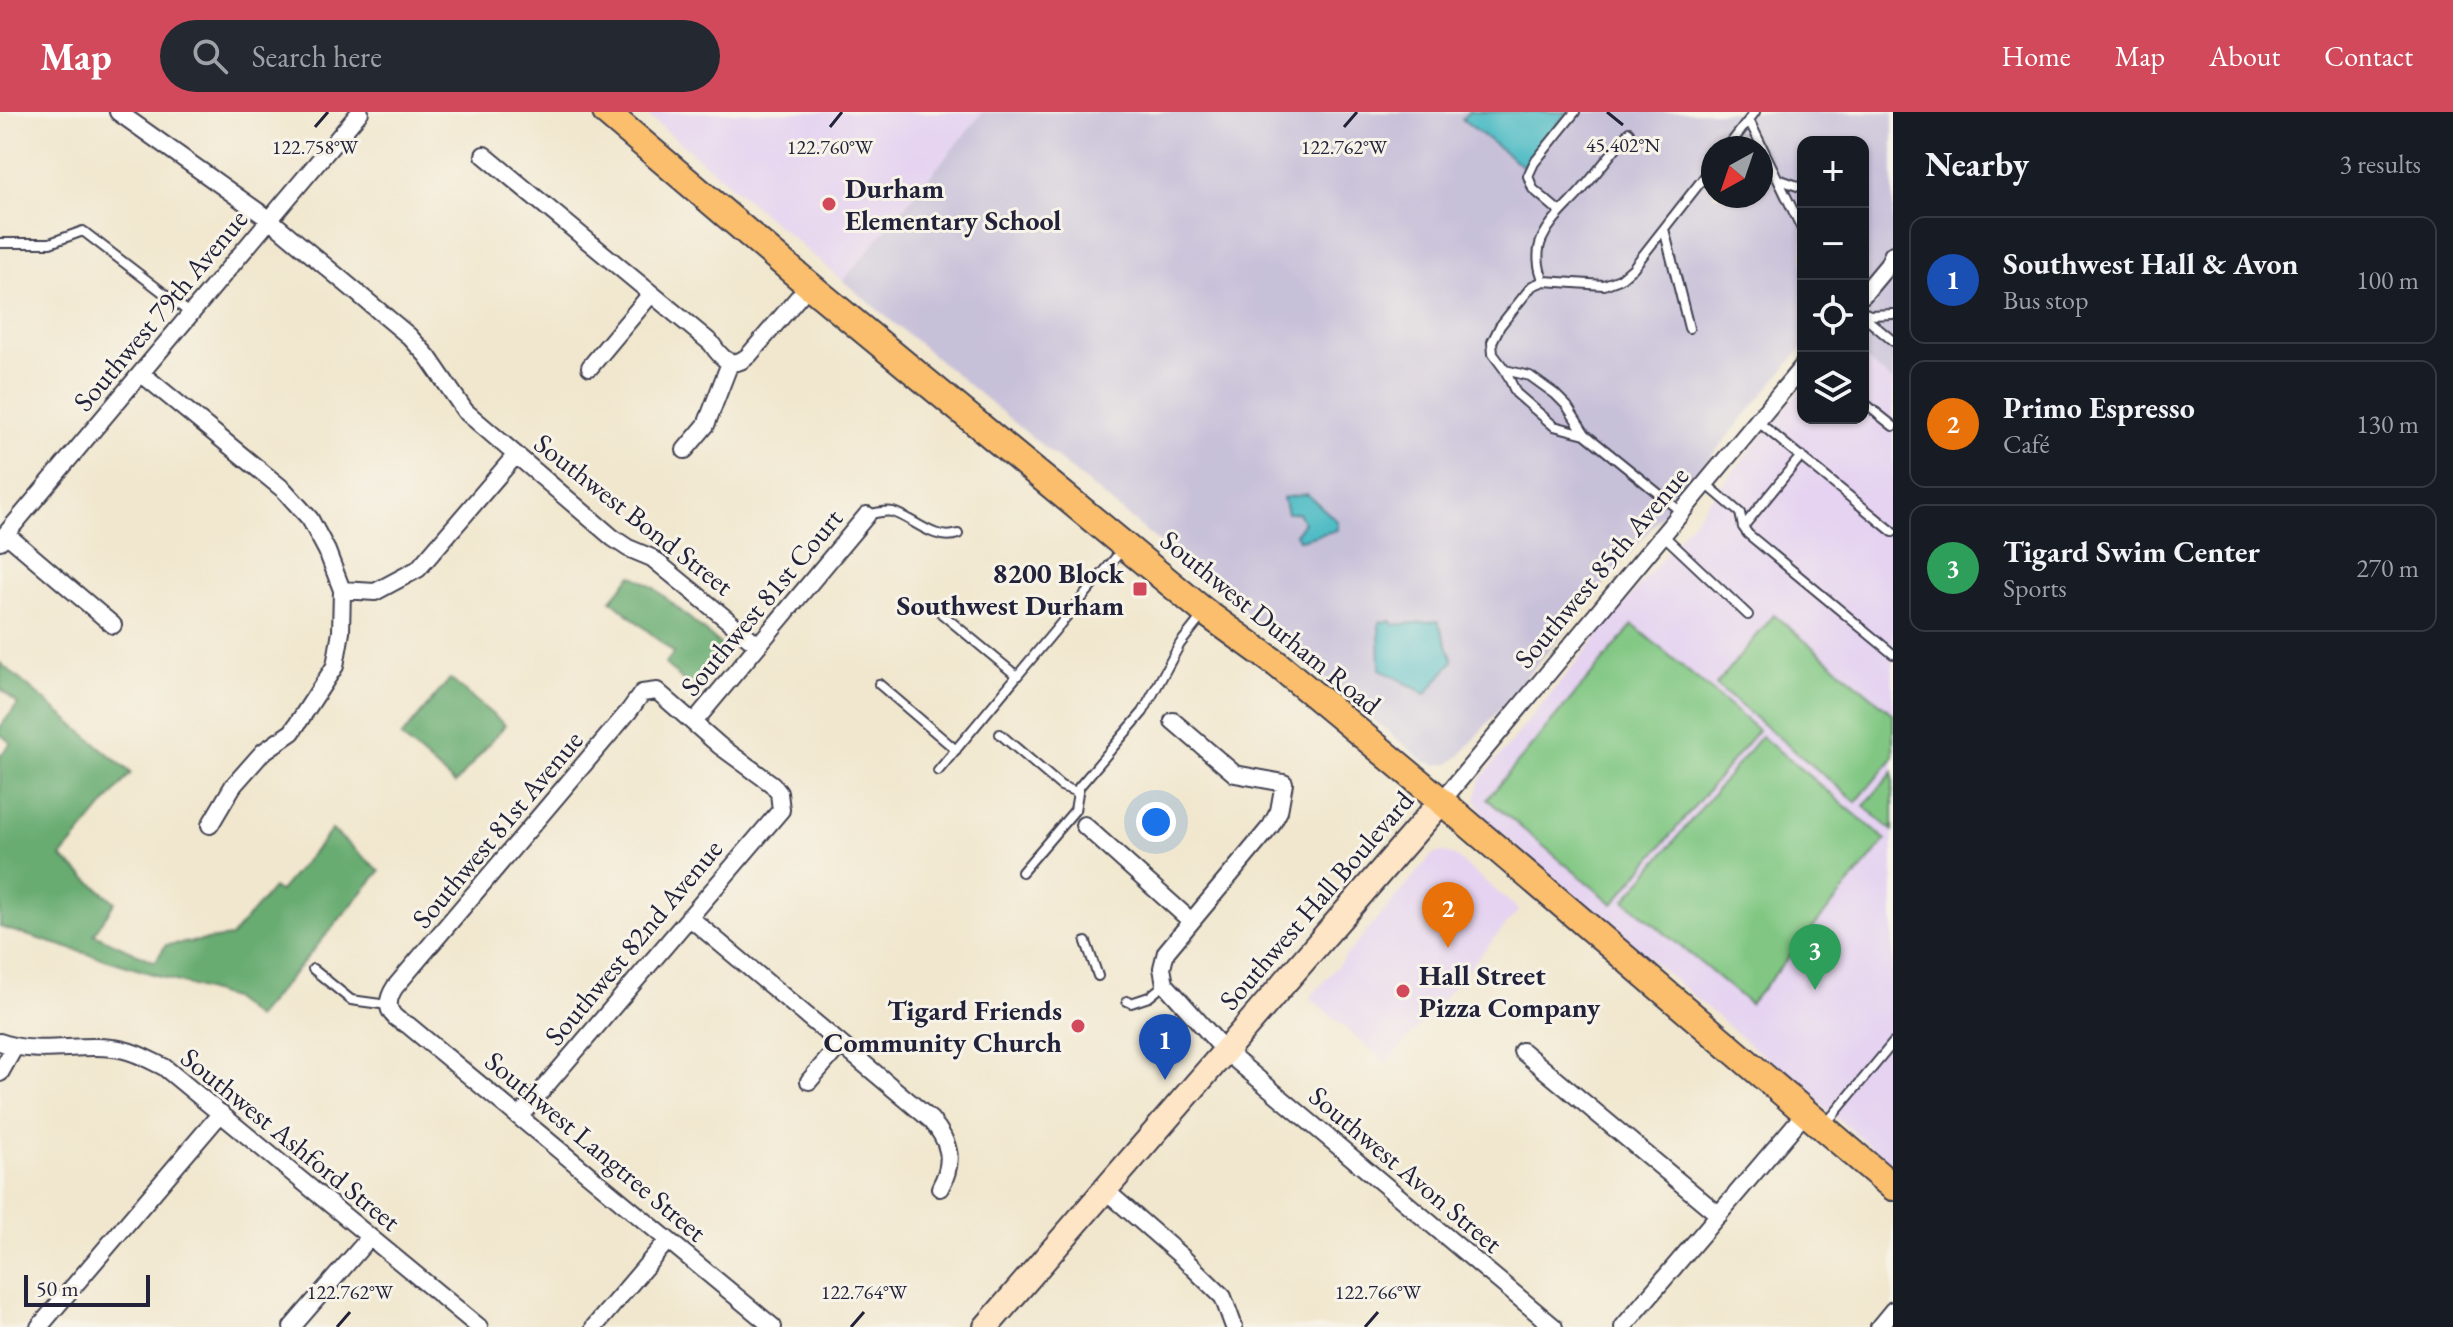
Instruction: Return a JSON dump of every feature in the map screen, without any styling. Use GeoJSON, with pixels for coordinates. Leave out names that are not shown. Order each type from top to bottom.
{"type":"FeatureCollection","features":[{"type":"Feature","properties":{"kind":"main road","name":"Southwest Durham Road"},"geometry":{"type":"LineString","coordinates":[[606,112],[809,285],[1205,612],[1277,664],[1893,1187]]}},
{"type":"Feature","properties":{"kind":"main road","name":"Southwest Hall Boulevard"},"geometry":{"type":"LineString","coordinates":[[986,1327],[1441,802]]}},
{"type":"Feature","properties":{"kind":"street","name":"Southwest Bond Street"},"geometry":{"type":"LineString","coordinates":[[118,112],[270,220],[409,336],[428,357],[465,411],[515,456],[613,538],[652,558],[758,645]]}},
{"type":"Feature","properties":{"kind":"street","name":"Southwest 79th Avenue"},"geometry":{"type":"LineString","coordinates":[[3,538],[360,112]]}},
{"type":"Feature","properties":{"kind":"street"},"geometry":{"type":"LineString","coordinates":[[484,155],[711,343],[722,359],[730,363],[742,361],[749,355],[809,285]]}},
{"type":"Feature","properties":{"kind":"street"},"geometry":{"type":"LineString","coordinates":[[1869,288],[1892,265]]}},
{"type":"Feature","properties":{"kind":"street"},"geometry":{"type":"LineString","coordinates":[[590,367],[651,294]]}},
{"type":"Feature","properties":{"kind":"street"},"geometry":{"type":"LineString","coordinates":[[685,450],[706,425],[730,363]]}},
{"type":"Feature","properties":{"kind":"street","name":"Southwest 85th Avenue"},"geometry":{"type":"LineString","coordinates":[[1441,802],[1661,533],[1797,373]]}},
{"type":"Feature","properties":{"kind":"street"},"geometry":{"type":"LineString","coordinates":[[142,374],[284,490],[310,519],[342,590],[341,632],[335,666],[292,732],[263,752],[233,786],[210,825]]}},
{"type":"Feature","properties":{"kind":"street"},"geometry":{"type":"LineString","coordinates":[[342,590],[375,592],[418,569],[515,456]]}},
{"type":"Feature","properties":{"kind":"street","name":"Southwest 81st Court"},"geometry":{"type":"LineString","coordinates":[[694,722],[867,515]]}},
{"type":"Feature","properties":{"kind":"street"},"geometry":{"type":"LineString","coordinates":[[3,538],[113,625]]}},
{"type":"Feature","properties":{"kind":"street","name":"Southwest 81st Avenue"},"geometry":{"type":"LineString","coordinates":[[388,1005],[395,987],[642,693],[650,691],[666,696],[694,722]]}},
{"type":"Feature","properties":{"kind":"street"},"geometry":{"type":"LineString","coordinates":[[1165,984],[1162,968],[1166,952],[1271,826],[1279,811],[1284,783],[1235,774],[1173,721]]}},
{"type":"Feature","properties":{"kind":"street","name":"Southwest 82nd Avenue"},"geometry":{"type":"LineString","coordinates":[[520,1116],[781,810],[782,801],[772,784],[720,746],[694,722]]}},
{"type":"Feature","properties":{"kind":"street"},"geometry":{"type":"LineString","coordinates":[[1084,825],[1191,921]]}},
{"type":"Feature","properties":{"kind":"street"},"geometry":{"type":"LineString","coordinates":[[689,917],[941,1132],[950,1153],[947,1176],[940,1188]]}},
{"type":"Feature","properties":{"kind":"street","name":"Southwest Avon Street"},"geometry":{"type":"LineString","coordinates":[[1165,984],[1225,1051],[1554,1327]]}},
{"type":"Feature","properties":{"kind":"street","name":"Southwest Langtree Street"},"geometry":{"type":"LineString","coordinates":[[388,1005],[390,1013],[397,1020],[408,1025],[520,1116],[773,1327]]}},
{"type":"Feature","properties":{"kind":"street"},"geometry":{"type":"LineString","coordinates":[[0,1073],[7,1045]]}},
{"type":"Feature","properties":{"kind":"street","name":"Southwest Ashford Street"},"geometry":{"type":"LineString","coordinates":[[7,1045],[124,1050],[164,1067],[479,1327]]}},
{"type":"Feature","properties":{"kind":"street"},"geometry":{"type":"LineString","coordinates":[[809,1081],[840,1045]]}},
{"type":"Feature","properties":{"kind":"street"},"geometry":{"type":"LineString","coordinates":[[1522,1051],[1719,1215]]}},
{"type":"Feature","properties":{"kind":"street"},"geometry":{"type":"LineString","coordinates":[[39,1327],[221,1113]]}},
{"type":"Feature","properties":{"kind":"street"},"geometry":{"type":"LineString","coordinates":[[1623,1327],[1719,1215],[1814,1120]]}},
{"type":"Feature","properties":{"kind":"street"},"geometry":{"type":"LineString","coordinates":[[1104,1189],[1223,1297],[1234,1327]]}},
{"type":"Feature","properties":{"kind":"street"},"geometry":{"type":"LineString","coordinates":[[292,1327],[370,1237]]}},
{"type":"Feature","properties":{"kind":"street"},"geometry":{"type":"LineString","coordinates":[[594,1327],[668,1240]]}},
{"type":"Feature","properties":{"kind":"street"},"geometry":{"type":"LineString","coordinates":[[1879,1327],[1893,1310]]}},
{"type":"Feature","properties":{"kind":"lane"},"geometry":{"type":"LineString","coordinates":[[1560,212],[1533,189],[1528,176],[1534,163],[1575,112]]}},
{"type":"Feature","properties":{"kind":"lane"},"geometry":{"type":"LineString","coordinates":[[1736,136],[1752,116],[1797,219]]}},
{"type":"Feature","properties":{"kind":"lane"},"geometry":{"type":"LineString","coordinates":[[1544,281],[1539,272],[1542,239],[1560,212],[1580,193],[1629,132]]}},
{"type":"Feature","properties":{"kind":"lane"},"geometry":{"type":"LineString","coordinates":[[1778,179],[1797,186]]}},
{"type":"Feature","properties":{"kind":"lane"},"geometry":{"type":"LineString","coordinates":[[1585,434],[1554,426],[1538,415],[1516,393],[1493,354],[1492,342],[1500,326],[1532,286],[1544,281],[1604,285],[1620,279],[1633,268],[1701,181]]}},
{"type":"Feature","properties":{"kind":"lane"},"geometry":{"type":"LineString","coordinates":[[1664,229],[1689,328]]}},
{"type":"Feature","properties":{"kind":"lane"},"geometry":{"type":"LineString","coordinates":[[0,243],[50,243],[83,231],[191,314]]}},
{"type":"Feature","properties":{"kind":"lane"},"geometry":{"type":"LineString","coordinates":[[1869,315],[1893,314]]}},
{"type":"Feature","properties":{"kind":"lane"},"geometry":{"type":"LineString","coordinates":[[1869,319],[1893,341]]}},
{"type":"Feature","properties":{"kind":"lane"},"geometry":{"type":"LineString","coordinates":[[1505,370],[1530,376],[1555,394],[1585,434],[1680,511]]}},
{"type":"Feature","properties":{"kind":"lane"},"geometry":{"type":"LineString","coordinates":[[1869,407],[1893,426]]}},
{"type":"Feature","properties":{"kind":"lane"},"geometry":{"type":"LineString","coordinates":[[1757,420],[1893,532]]}},
{"type":"Feature","properties":{"kind":"lane"},"geometry":{"type":"LineString","coordinates":[[1743,527],[1801,456]]}},
{"type":"Feature","properties":{"kind":"lane"},"geometry":{"type":"LineString","coordinates":[[1705,482],[1740,513],[1743,527],[1892,651]]}},
{"type":"Feature","properties":{"kind":"lane"},"geometry":{"type":"LineString","coordinates":[[867,515],[890,511],[939,535],[949,537],[958,534]]}},
{"type":"Feature","properties":{"kind":"lane"},"geometry":{"type":"LineString","coordinates":[[1661,533],[1748,615]]}},
{"type":"Feature","properties":{"kind":"lane"},"geometry":{"type":"LineString","coordinates":[[938,771],[1125,546]]}},
{"type":"Feature","properties":{"kind":"lane"},"geometry":{"type":"LineString","coordinates":[[1022,872],[1075,810],[1077,792],[1143,712],[1180,644],[1205,612]]}},
{"type":"Feature","properties":{"kind":"lane"},"geometry":{"type":"LineString","coordinates":[[942,614],[1017,676]]}},
{"type":"Feature","properties":{"kind":"lane"},"geometry":{"type":"LineString","coordinates":[[879,684],[956,750]]}},
{"type":"Feature","properties":{"kind":"lane"},"geometry":{"type":"LineString","coordinates":[[1000,734],[1061,786],[1077,792]]}},
{"type":"Feature","properties":{"kind":"lane"},"geometry":{"type":"LineString","coordinates":[[1086,942],[1098,976]]}},
{"type":"Feature","properties":{"kind":"lane"},"geometry":{"type":"LineString","coordinates":[[313,969],[351,1000],[388,1005]]}},
{"type":"Feature","properties":{"kind":"lane"},"geometry":{"type":"LineString","coordinates":[[1127,1001],[1139,1002],[1165,984]]}},
{"type":"Feature","properties":{"kind":"lane"},"geometry":{"type":"LineString","coordinates":[[1814,1120],[1893,1043]]}},
{"type":"Feature","properties":{"kind":"shaded area","name":"Durham Elementary School"},"geometry":{"type":"Polygon","coordinates":[[[644,112],[983,112],[843,281],[644,112]]]}},
{"type":"Feature","properties":{"kind":"shaded area"},"geometry":{"type":"Polygon","coordinates":[[[983,112],[1893,112],[1893,382],[1869,362],[1869,136],[1797,136],[1797,354],[1461,755],[1450,763],[1436,765],[1424,761],[843,281],[983,112]]]}},
{"type":"Feature","properties":{"kind":"shaded area"},"geometry":{"type":"Polygon","coordinates":[[[1869,362],[1893,382],[1893,1166],[1487,821],[1476,800],[1480,780],[1797,393],[1797,424],[1869,424],[1869,362]]]}},
{"type":"Feature","properties":{"kind":"shaded area"},"geometry":{"type":"Polygon","coordinates":[[[1441,852],[1455,856],[1519,910],[1387,1063],[1310,998],[1432,855],[1441,852]]]}},
{"type":"Feature","properties":{"kind":"green space"},"geometry":{"type":"Polygon","coordinates":[[[632,575],[653,587],[722,646],[722,657],[697,686],[688,685],[665,664],[674,653],[611,600],[632,575]]]}},
{"type":"Feature","properties":{"kind":"green space"},"geometry":{"type":"Polygon","coordinates":[[[1774,615],[1893,714],[1893,758],[1856,802],[1716,685],[1774,615]]]}},
{"type":"Feature","properties":{"kind":"green space"},"geometry":{"type":"Polygon","coordinates":[[[1633,625],[1758,730],[1613,904],[1487,799],[1633,625]]]}},
{"type":"Feature","properties":{"kind":"green space"},"geometry":{"type":"Polygon","coordinates":[[[0,663],[131,773],[61,857],[115,902],[94,934],[155,962],[166,945],[231,937],[273,888],[279,892],[332,830],[380,871],[256,1018],[231,998],[0,927],[0,756],[11,743],[0,734],[0,727],[18,704],[0,688],[0,663]]]}},
{"type":"Feature","properties":{"kind":"green space"},"geometry":{"type":"Polygon","coordinates":[[[450,679],[505,725],[455,784],[401,737],[450,679]]]}},
{"type":"Feature","properties":{"kind":"green space"},"geometry":{"type":"Polygon","coordinates":[[[1761,736],[1886,840],[1750,1004],[1625,900],[1761,736]]]}},
{"type":"Feature","properties":{"kind":"green space"},"geometry":{"type":"Polygon","coordinates":[[[1893,772],[1893,831],[1864,806],[1893,772]]]}},
{"type":"Feature","properties":{"kind":"water"},"geometry":{"type":"Polygon","coordinates":[[[1468,112],[1567,112],[1524,167],[1462,119],[1468,112]]]}},
{"type":"Feature","properties":{"kind":"water"},"geometry":{"type":"Polygon","coordinates":[[[1307,494],[1338,522],[1337,530],[1300,540],[1295,534],[1304,523],[1298,513],[1287,513],[1283,498],[1307,494]]]}},
{"type":"Feature","properties":{"kind":"water"},"geometry":{"type":"Polygon","coordinates":[[[1391,621],[1393,625],[1438,621],[1453,661],[1426,694],[1380,669],[1379,622],[1391,621]]]}},
{"type":"Feature","properties":{"kind":"place","name":"Durham Elementary School"},"geometry":{"type":"Point","coordinates":[829,204]}},
{"type":"Feature","properties":{"kind":"place","name":"8200 Block Southwest Durham"},"geometry":{"type":"Point","coordinates":[1140,589]}},
{"type":"Feature","properties":{"kind":"place","name":"Primo Espresso"},"geometry":{"type":"Point","coordinates":[1448,948]}},
{"type":"Feature","properties":{"kind":"place","name":"Tigard Swim Center"},"geometry":{"type":"Point","coordinates":[1815,990]}},
{"type":"Feature","properties":{"kind":"place","name":"Hall Street Pizza Company"},"geometry":{"type":"Point","coordinates":[1403,991]}},
{"type":"Feature","properties":{"kind":"place","name":"Tigard Friends Community Church"},"geometry":{"type":"Point","coordinates":[1078,1026]}},
{"type":"Feature","properties":{"kind":"place","name":"Southwest Hall & Avon"},"geometry":{"type":"Point","coordinates":[1165,1080]}}]}
